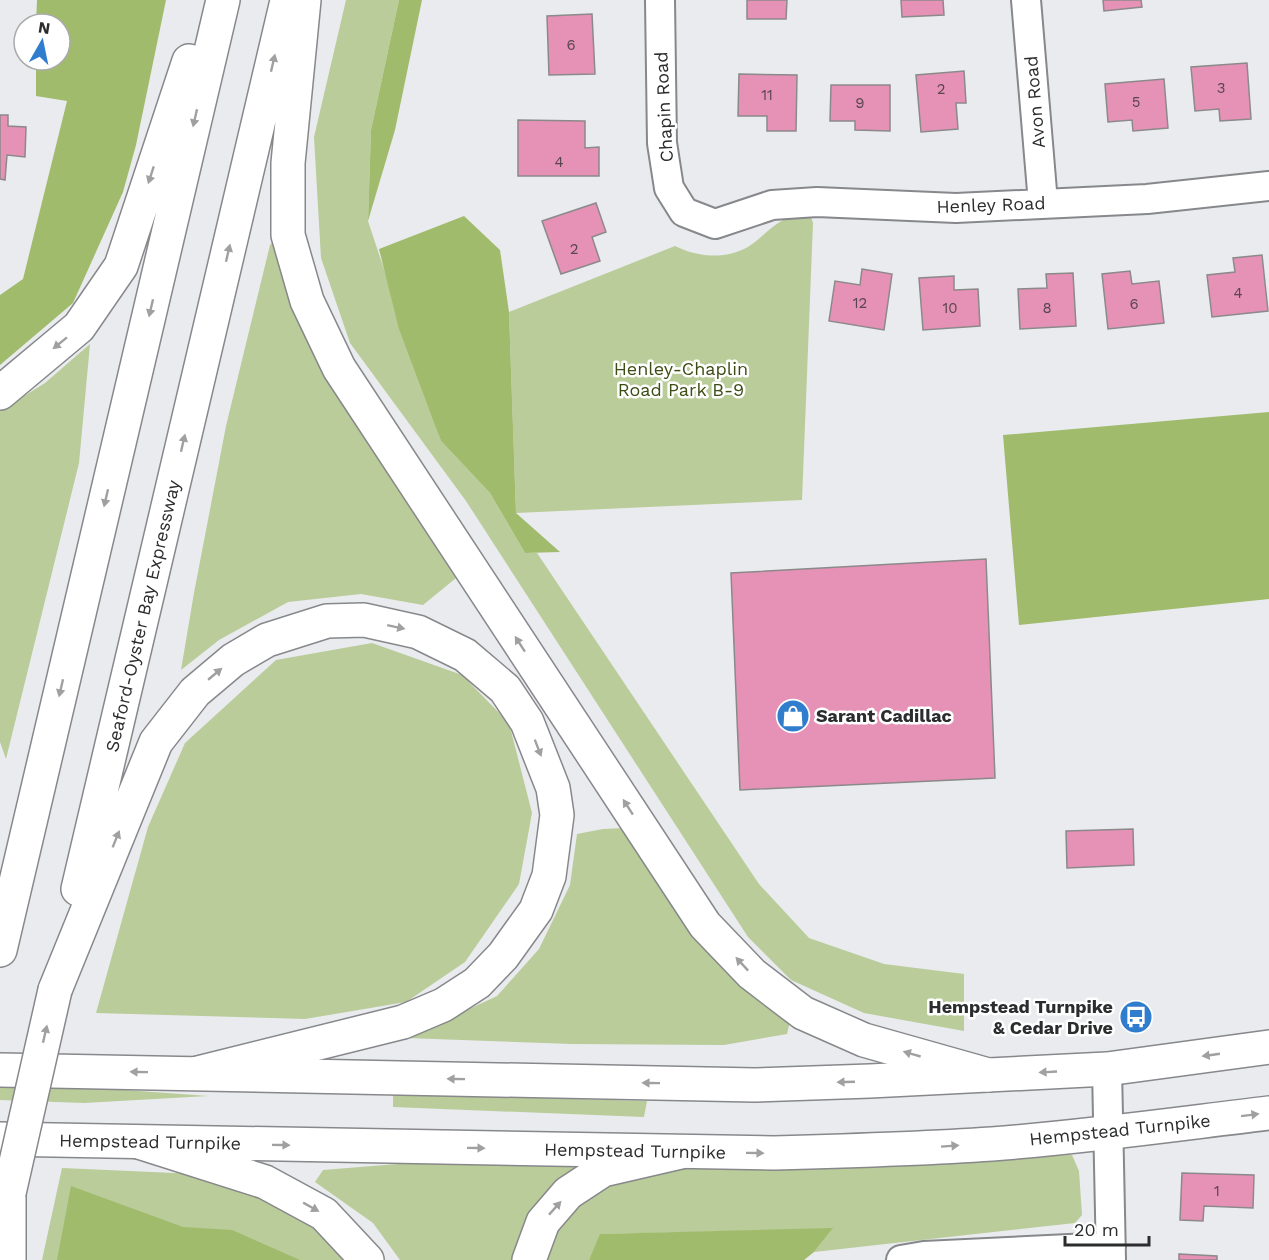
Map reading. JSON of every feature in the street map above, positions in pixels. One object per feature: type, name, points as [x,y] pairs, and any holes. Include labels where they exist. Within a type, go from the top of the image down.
[{"type":"main road","points":[[0,393],[80,327],[121,266],[209,0]]},
{"type":"main road","points":[[0,950],[223,0]]},
{"type":"main road","name":"Seaford-Oyster Bay Expressway","points":[[0,1232],[287,0]]},
{"type":"main road","points":[[304,0],[288,163],[288,235],[307,301],[339,368],[705,925],[752,974],[803,1013],[864,1040],[988,1075]]},
{"type":"main road","points":[[55,990],[156,742],[195,692],[233,660],[267,640],[327,621],[364,621],[418,632],[465,655],[505,689],[527,722],[553,788],[556,814],[549,876],[536,909],[503,956],[477,983],[443,1005],[403,1022],[198,1073]]},
{"type":"main road","points":[[0,1070],[755,1085],[1107,1069],[1269,1047]]},
{"type":"main road","name":"Hempstead Turnpike","points":[[0,1139],[774,1153],[888,1150],[993,1143],[1108,1133],[1269,1113]]},
{"type":"main road","points":[[139,1142],[266,1182],[324,1214],[367,1260]]},
{"type":"main road","points":[[530,1260],[543,1222],[568,1193],[603,1170],[681,1152]]},
{"type":"main road","points":[[9,1193],[9,1260]]},
{"type":"street","name":"Chapin Road","points":[[660,0],[663,143],[669,188],[684,212],[715,224]]},
{"type":"street","name":"Avon Road","points":[[1026,0],[1043,203]]},
{"type":"street","name":"Henley Road","points":[[715,224],[772,205],[817,202],[956,208],[1147,199],[1269,186]]},
{"type":"street","points":[[901,1260],[924,1256],[1111,1254],[1107,1069]]},
{"type":"green space","points":[[37,0],[166,0],[136,145],[123,192],[73,303],[0,365],[0,295],[23,279],[67,101],[36,96],[36,72],[72,72],[72,12],[36,12]]},
{"type":"green space","points":[[346,0],[399,0],[371,130],[368,221],[441,441],[490,493],[525,553],[537,553],[759,884],[809,938],[884,964],[964,974],[964,1031],[864,1013],[791,980],[748,937],[466,501],[350,343],[321,258],[314,137]]},
{"type":"green space","points":[[399,0],[422,0],[395,130],[368,221],[371,130]]},
{"type":"green space","points":[[464,216],[500,250],[509,312],[516,513],[560,552],[525,553],[490,493],[441,441],[399,329],[379,249]]},
{"type":"green space","name":"Henley-Chaplin Road Park B-9","points":[[790,217],[811,217],[813,223],[802,500],[516,513],[509,312],[675,246],[692,253],[711,256],[739,251]]},
{"type":"green space","points":[[275,240],[332,384],[456,578],[423,605],[361,594],[288,602],[219,640],[181,670],[226,426],[270,245]]},
{"type":"green space","points":[[90,344],[79,463],[6,759],[0,742],[0,411],[45,383]]},
{"type":"green space","points":[[1269,412],[1269,599],[1019,625],[1003,435]]},
{"type":"green space","points":[[372,643],[462,675],[509,723],[532,813],[519,884],[465,962],[406,1002],[305,1019],[96,1013],[148,827],[185,743],[276,660]]},
{"type":"green space","points":[[625,828],[791,1017],[787,1034],[724,1045],[572,1044],[407,1038],[497,996],[539,949],[570,885],[577,834]]},
{"type":"green space","points":[[0,1081],[208,1096],[84,1103],[0,1100]]},
{"type":"green space","points":[[393,1094],[647,1101],[644,1117],[393,1107]]},
{"type":"green space","points":[[1072,1155],[1079,1171],[1082,1215],[1075,1223],[814,1252],[832,1229],[601,1234],[589,1260],[543,1260],[554,1221],[593,1188],[641,1169]]},
{"type":"green space","points":[[410,1163],[578,1165],[546,1194],[514,1260],[400,1260],[373,1223],[315,1182],[323,1170]]},
{"type":"green space","points":[[62,1168],[219,1175],[300,1208],[353,1260],[42,1260]]},
{"type":"green space","points":[[71,1186],[183,1227],[232,1230],[300,1260],[57,1260]]},
{"type":"green space","points":[[833,1228],[814,1252],[804,1260],[589,1260],[600,1234]]},
{"type":"building","points":[[747,0],[787,0],[786,19],[747,19]]},
{"type":"building","points":[[901,0],[943,0],[944,15],[902,17]]},
{"type":"building","points":[[1103,0],[1141,0],[1142,7],[1104,11]]},
{"type":"building","points":[[592,14],[595,74],[549,75],[547,16]]},
{"type":"building","points":[[1247,63],[1251,119],[1220,121],[1219,109],[1195,111],[1191,67]]},
{"type":"building","points":[[964,71],[966,103],[956,103],[958,129],[921,132],[916,75]]},
{"type":"building","points":[[739,74],[797,75],[796,131],[767,131],[767,116],[738,116]]},
{"type":"building","points":[[1164,79],[1168,128],[1133,131],[1132,120],[1108,122],[1105,84]]},
{"type":"building","points":[[831,85],[890,85],[890,131],[855,130],[855,121],[830,121]]},
{"type":"building","points":[[0,115],[8,115],[8,126],[26,127],[25,157],[7,155],[5,180],[0,179]]},
{"type":"building","points":[[518,120],[585,121],[585,148],[599,147],[599,176],[518,176]]},
{"type":"building","points":[[596,203],[606,232],[592,237],[600,261],[561,274],[542,221]]},
{"type":"building","points":[[1262,255],[1268,311],[1212,317],[1207,275],[1235,272],[1233,258]]},
{"type":"building","points":[[862,269],[892,274],[884,330],[829,321],[835,281],[860,285]]},
{"type":"building","points":[[1130,271],[1132,284],[1159,281],[1164,323],[1108,329],[1102,274]]},
{"type":"building","points":[[1073,273],[1076,326],[1020,329],[1018,289],[1047,288],[1046,274]]},
{"type":"building","points":[[954,276],[954,290],[978,289],[980,326],[923,330],[919,278]]},
{"type":"building","points":[[986,559],[995,778],[740,790],[731,573]]},
{"type":"building","points":[[1133,829],[1134,865],[1067,868],[1066,831]]},
{"type":"building","points":[[1182,1173],[1254,1175],[1253,1208],[1204,1206],[1203,1221],[1180,1220]]},
{"type":"building","points":[[1179,1254],[1217,1256],[1217,1260],[1179,1260]]},
{"type":"place","name":"Sarant Cadillac","points":[[793,716]]},
{"type":"place","name":"Hempstead Turnpike & Cedar Drive","points":[[1136,1017]]}]
